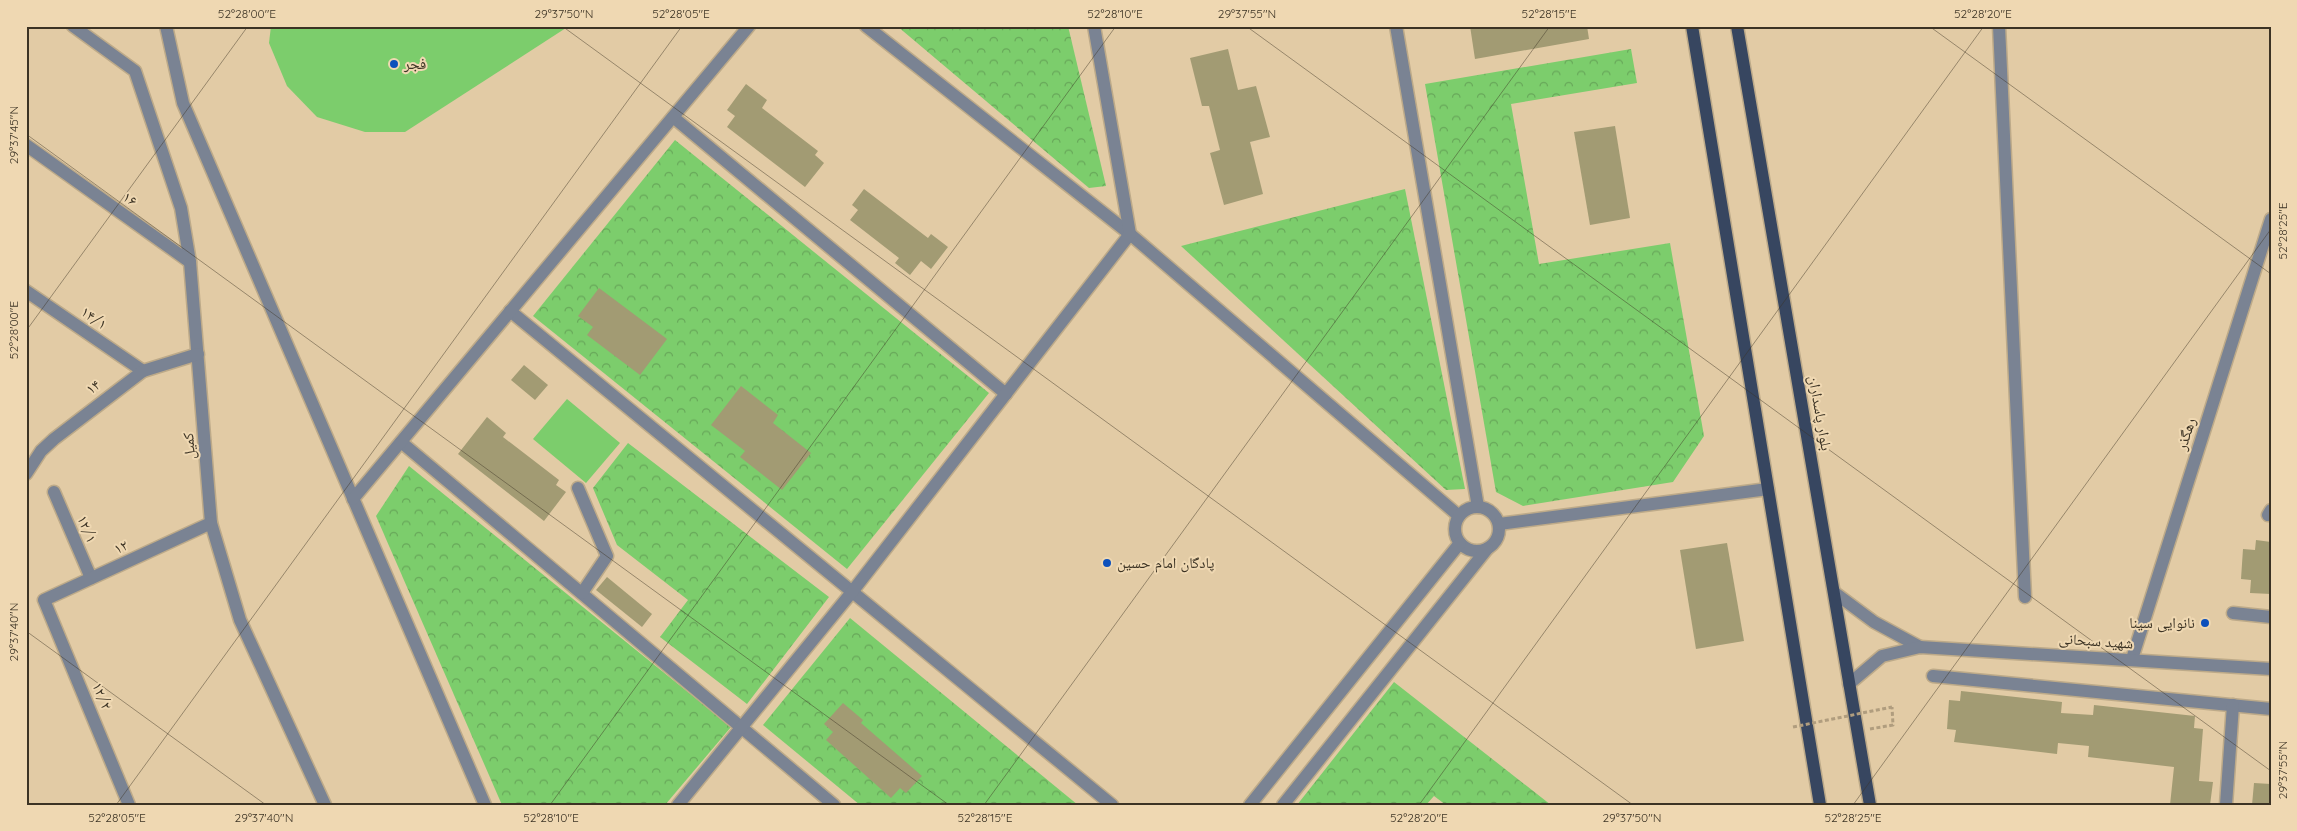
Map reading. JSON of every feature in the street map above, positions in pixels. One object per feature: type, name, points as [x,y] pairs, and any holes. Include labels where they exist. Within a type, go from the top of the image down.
[{"type":"main road","points":[[1692,26],[1820,805]]},
{"type":"main road","name":"بلوار پاسداران","points":[[1737,26],[1870,805]]},
{"type":"street","name":"کمیل","points":[[73,26],[135,71],[182,208],[190,262],[211,523],[240,620],[325,805]]},
{"type":"street","points":[[166,26],[183,103],[485,805]]},
{"type":"street","points":[[353,499],[749,26]]},
{"type":"street","points":[[866,26],[1130,234],[1459,516]]},
{"type":"street","points":[[678,805],[852,592],[1130,234],[1094,26]]},
{"type":"street","points":[[1396,26],[1478,507]]},
{"type":"street","points":[[1999,26],[2025,597]]},
{"type":"street","points":[[673,117],[1006,394]]},
{"type":"street","name":"۱۶","points":[[26,145],[190,262]]},
{"type":"street","name":"رهگذر","points":[[2132,659],[2271,219]]},
{"type":"street","name":"۱۴/۱","points":[[26,291],[143,371]]},
{"type":"street","points":[[510,312],[1112,805]]},
{"type":"street","name":"۱۴","points":[[26,474],[31,455],[143,371],[198,354]]},
{"type":"street","points":[[401,442],[834,805]]},
{"type":"street","points":[[578,488],[607,556],[582,593]]},
{"type":"street","points":[[1499,524],[1768,489]]},
{"type":"street","name":"۱۲/۱","points":[[54,492],[91,578]]},
{"type":"street","points":[[1282,805],[1497,539],[1499,524],[1491,512],[1478,507],[1464,511],[1459,516],[1455,530],[1460,543],[1472,550],[1487,549]]},
{"type":"street","name":"۱۲","points":[[44,600],[211,523]]},
{"type":"street","points":[[1250,805],[1460,543]]},
{"type":"street","points":[[1835,593],[1874,622],[1920,646]]},
{"type":"street","name":"۱۲/۲","points":[[44,600],[129,805]]},
{"type":"street","points":[[2233,613],[2271,617]]},
{"type":"street","points":[[1849,684],[1882,656],[1920,646]]},
{"type":"street","name":"شهید سبحانی","points":[[1920,646],[2271,669]]},
{"type":"street","points":[[1933,676],[2271,709]]},
{"type":"street","points":[[2226,805],[2233,705]]},
{"type":"path","points":[[1793,727],[1892,707],[1893,725],[1857,731]]},
{"type":"green space","name":"فجر","points":[[271,26],[569,26],[405,132],[365,132],[317,117],[287,86],[269,43]]},
{"type":"green space","points":[[897,26],[1068,26],[1106,186],[1089,188]]},
{"type":"green space","points":[[1631,49],[1637,83],[1511,104],[1539,264],[1670,243],[1704,436],[1673,482],[1523,506],[1496,492],[1425,84]]},
{"type":"green space","points":[[675,140],[989,393],[847,569],[533,316]]},
{"type":"green space","points":[[1405,189],[1465,489],[1446,490],[1181,246]]},
{"type":"green space","points":[[567,399],[620,443],[586,483],[533,439]]},
{"type":"green space","points":[[628,443],[829,597],[747,704],[660,637],[688,600],[617,545],[593,488]]},
{"type":"green space","points":[[409,466],[731,727],[665,805],[502,805],[376,516]]},
{"type":"green space","points":[[850,618],[1078,805],[860,805],[763,725]]},
{"type":"green space","points":[[1394,682],[1551,805],[1446,805],[1434,796],[1426,805],[1297,805]]},
{"type":"building","points":[[1470,26],[1587,26],[1589,39],[1475,59]]},
{"type":"building","points":[[1228,49],[1238,90],[1256,86],[1270,137],[1250,142],[1263,194],[1224,205],[1210,153],[1220,150],[1209,106],[1202,106],[1190,58]]},
{"type":"building","points":[[746,84],[767,100],[762,108],[818,151],[815,155],[824,163],[805,187],[727,127],[735,116],[727,110]]},
{"type":"building","points":[[1615,126],[1630,218],[1590,225],[1574,132]]},
{"type":"building","points":[[864,189],[928,238],[931,234],[948,247],[931,269],[921,261],[910,275],[895,263],[899,258],[850,220],[858,210],[852,205]]},
{"type":"building","points":[[599,288],[667,339],[640,375],[587,335],[593,327],[578,316]]},
{"type":"building","points":[[524,365],[548,385],[535,400],[511,380]]},
{"type":"building","points":[[741,386],[778,415],[773,423],[811,453],[782,490],[740,457],[745,451],[711,425]]},
{"type":"building","points":[[487,417],[506,433],[503,437],[559,480],[556,485],[566,492],[544,521],[458,454]]},
{"type":"building","points":[[2256,540],[2271,542],[2271,594],[2250,593],[2251,580],[2241,579],[2243,549],[2255,550]]},
{"type":"building","points":[[1727,543],[1744,641],[1696,649],[1680,550]]},
{"type":"building","points":[[607,577],[652,614],[642,627],[596,590]]},
{"type":"building","points":[[1961,691],[2062,702],[2061,713],[2093,715],[2094,705],[2195,716],[2194,728],[2203,729],[2199,781],[2213,782],[2210,805],[2170,805],[2174,767],[2088,757],[2089,746],[2058,743],[2057,754],[1954,742],[1956,730],[1947,729],[1949,700],[1960,701]]},
{"type":"building","points":[[843,703],[863,720],[861,723],[922,776],[906,793],[900,788],[891,798],[826,740],[833,732],[824,724]]},
{"type":"building","points":[[2254,783],[2271,784],[2271,805],[2252,805]]},
{"type":"place","name":"فجر","points":[[394,64]]},
{"type":"place","name":"پادگان امام حسین","points":[[1107,563]]},
{"type":"place","name":"نانوایی سینا","points":[[2205,623]]}]
